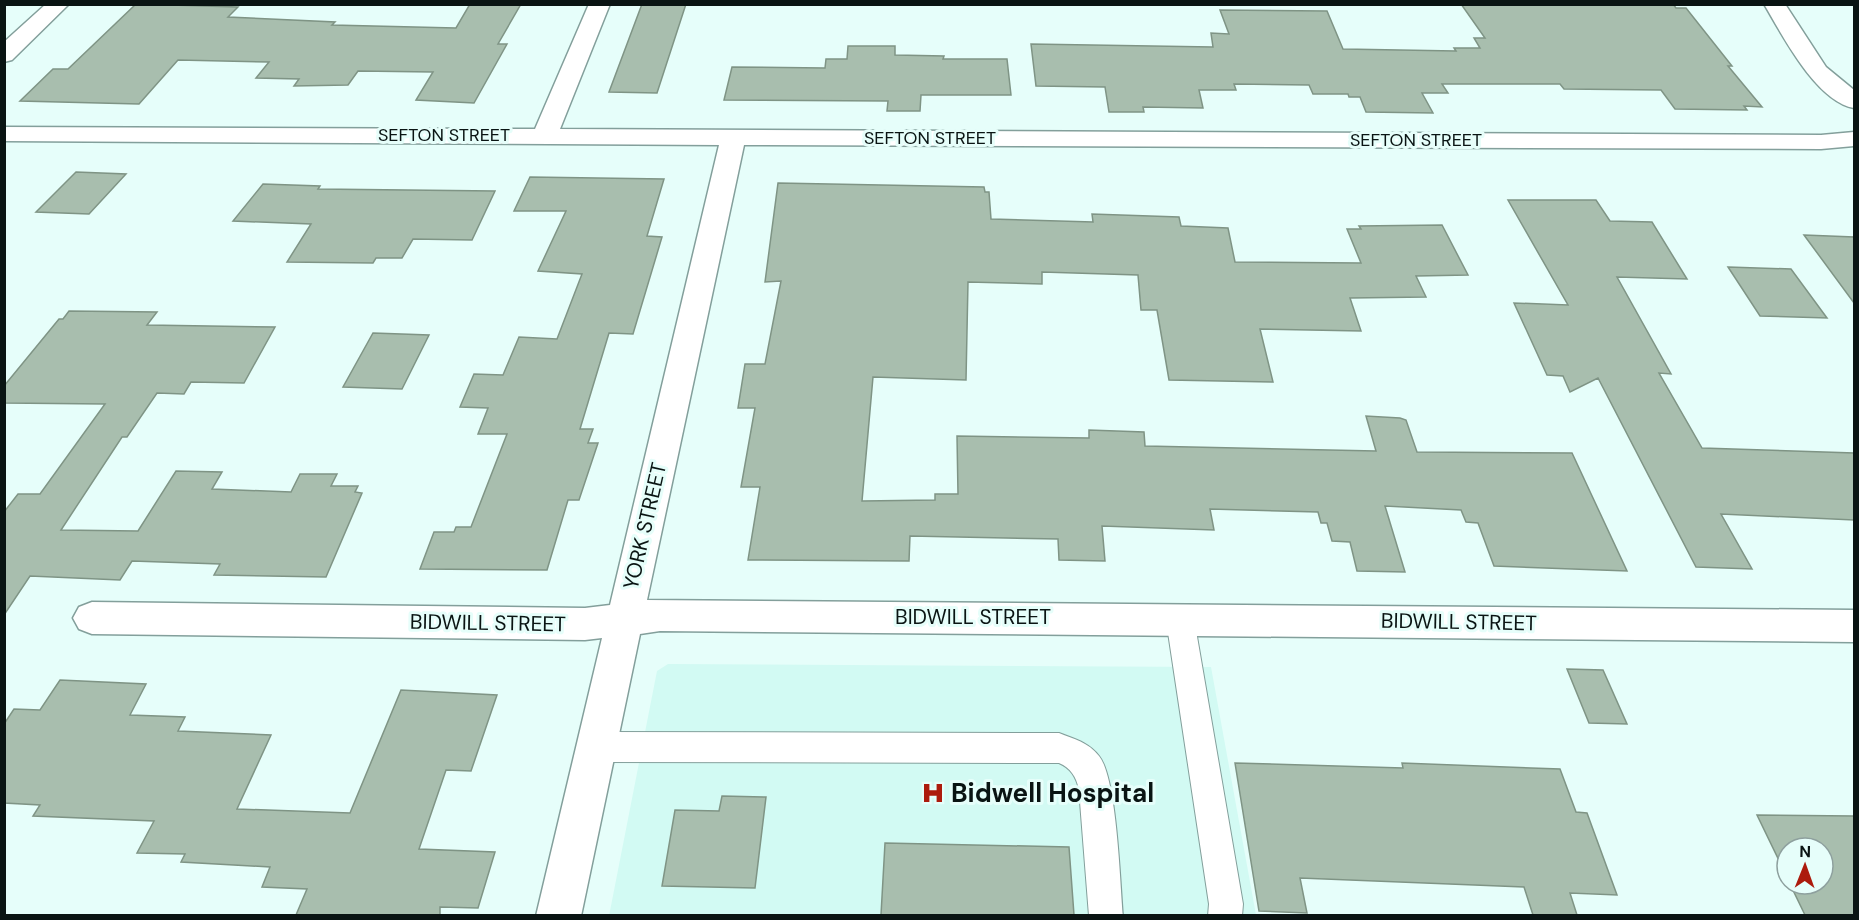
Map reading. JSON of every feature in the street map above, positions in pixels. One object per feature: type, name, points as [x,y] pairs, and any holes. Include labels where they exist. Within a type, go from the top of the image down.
[{"type":"street","points":[[4,55],[60,4]]},
{"type":"street","points":[[545,135],[600,4]]},
{"type":"street","points":[[1774,4],[1817,72],[1854,101]]},
{"type":"street","name":"SEFTON STREET","points":[[4,135],[545,135],[1821,142],[1854,139]]},
{"type":"street","name":"YORK STREET","points":[[558,915],[733,137]]},
{"type":"street","name":"BIDWILL STREET","points":[[92,618],[585,624],[660,615],[1854,626]]},
{"type":"lane","points":[[1180,619],[1226,904],[1225,915]]},
{"type":"lane","points":[[597,747],[1059,748],[1077,755],[1089,768],[1095,789],[1106,915]]},
{"type":"shaded area","name":"Bidwell Hospital","points":[[668,664],[1211,667],[1256,915],[609,916],[657,671]]},
{"type":"building","points":[[136,4],[238,7],[228,17],[335,22],[332,25],[456,28],[470,4],[521,4],[498,44],[507,44],[474,103],[416,100],[433,72],[358,71],[348,85],[294,86],[299,79],[256,78],[269,62],[178,60],[139,104],[20,101],[53,69],[68,69]]},
{"type":"building","points":[[642,4],[686,4],[657,93],[609,92]]},
{"type":"building","points":[[1461,4],[1673,4],[1676,8],[1686,8],[1732,66],[1728,66],[1762,107],[1744,106],[1747,110],[1675,109],[1661,90],[1564,89],[1560,84],[1442,84],[1448,93],[1422,93],[1433,113],[1366,112],[1360,97],[1349,97],[1348,94],[1313,94],[1309,85],[1234,84],[1236,90],[1199,90],[1203,108],[1143,107],[1144,112],[1109,112],[1105,87],[1036,86],[1031,44],[1213,47],[1211,33],[1229,34],[1220,10],[1327,11],[1343,49],[1456,51],[1454,48],[1480,48],[1474,38],[1485,38]]},
{"type":"building","points":[[848,46],[895,46],[895,55],[944,56],[943,59],[1007,59],[1011,95],[921,95],[920,111],[887,111],[888,101],[724,100],[732,67],[825,68],[826,59],[847,59]]},
{"type":"building","points":[[76,172],[126,174],[89,214],[36,212]]},
{"type":"building","points":[[530,177],[664,179],[647,236],[662,237],[633,334],[609,333],[580,429],[593,429],[588,443],[598,443],[579,500],[568,500],[547,570],[420,569],[434,532],[454,532],[456,527],[471,527],[507,434],[478,434],[488,408],[460,407],[474,374],[503,375],[519,337],[557,339],[582,274],[538,271],[566,211],[514,211]]},
{"type":"building","points":[[778,183],[984,187],[985,192],[989,192],[991,219],[1093,222],[1092,214],[1179,217],[1181,226],[1228,228],[1235,262],[1361,263],[1347,229],[1361,229],[1359,226],[1442,225],[1468,275],[1416,276],[1426,297],[1350,298],[1361,331],[1260,329],[1273,382],[1169,380],[1157,310],[1141,310],[1138,275],[1042,272],[1042,284],[968,282],[966,380],[873,377],[862,501],[935,500],[935,494],[958,494],[957,436],[1089,438],[1089,430],[1144,432],[1145,446],[1376,451],[1366,416],[1400,418],[1406,420],[1417,452],[1572,453],[1627,571],[1494,566],[1478,523],[1466,522],[1461,510],[1385,506],[1405,572],[1357,571],[1350,542],[1332,541],[1327,523],[1321,523],[1318,512],[1210,509],[1214,530],[1102,526],[1105,561],[1059,560],[1058,539],[910,536],[909,561],[748,560],[760,487],[741,487],[755,408],[738,408],[745,364],[765,364],[781,281],[765,282]]},
{"type":"building","points":[[263,184],[320,186],[318,189],[495,191],[472,240],[413,239],[402,258],[376,258],[373,263],[287,262],[311,224],[233,221]]},
{"type":"building","points":[[1508,200],[1596,200],[1610,221],[1652,222],[1687,279],[1617,277],[1671,374],[1659,373],[1702,448],[1854,453],[1854,520],[1721,514],[1752,569],[1696,567],[1598,378],[1570,392],[1563,376],[1547,375],[1514,303],[1568,305]]},
{"type":"building","points":[[1804,235],[1854,237],[1854,303]]},
{"type":"building","points":[[1728,267],[1791,269],[1827,318],[1760,316]]},
{"type":"building","points":[[69,311],[157,312],[147,325],[275,327],[244,383],[191,382],[184,394],[157,393],[127,437],[122,437],[61,530],[138,531],[176,471],[222,472],[212,489],[291,492],[300,474],[337,474],[331,486],[358,486],[355,492],[362,493],[326,577],[214,575],[220,564],[132,561],[120,580],[30,576],[4,615],[4,512],[18,494],[40,494],[105,404],[4,403],[4,386],[59,319],[63,319]]},
{"type":"building","points":[[373,333],[429,335],[402,389],[343,387]]},
{"type":"building","points":[[1567,669],[1603,670],[1627,724],[1589,723]]},
{"type":"building","points":[[60,680],[146,684],[130,715],[185,717],[178,731],[271,735],[237,809],[350,813],[401,690],[497,695],[471,771],[446,770],[419,849],[495,852],[478,908],[440,907],[440,915],[296,915],[307,889],[262,887],[270,867],[181,862],[185,854],[137,853],[154,821],[33,816],[40,805],[4,803],[4,724],[14,709],[40,710]]},
{"type":"building","points":[[1235,763],[1403,768],[1402,763],[1560,769],[1576,812],[1587,813],[1617,895],[1570,893],[1577,915],[1533,915],[1524,887],[1300,878],[1307,913],[1259,911]]},
{"type":"building","points":[[722,796],[766,797],[755,888],[662,886],[675,810],[719,811]]},
{"type":"building","points":[[1757,815],[1854,816],[1854,915],[1805,915],[1796,896],[1835,896],[1835,836],[1775,836],[1775,852]]},
{"type":"building","points":[[885,843],[1069,847],[1074,915],[881,915]]},
{"type":"place","name":"Bidwell Hospital","points":[[933,793]]}]
